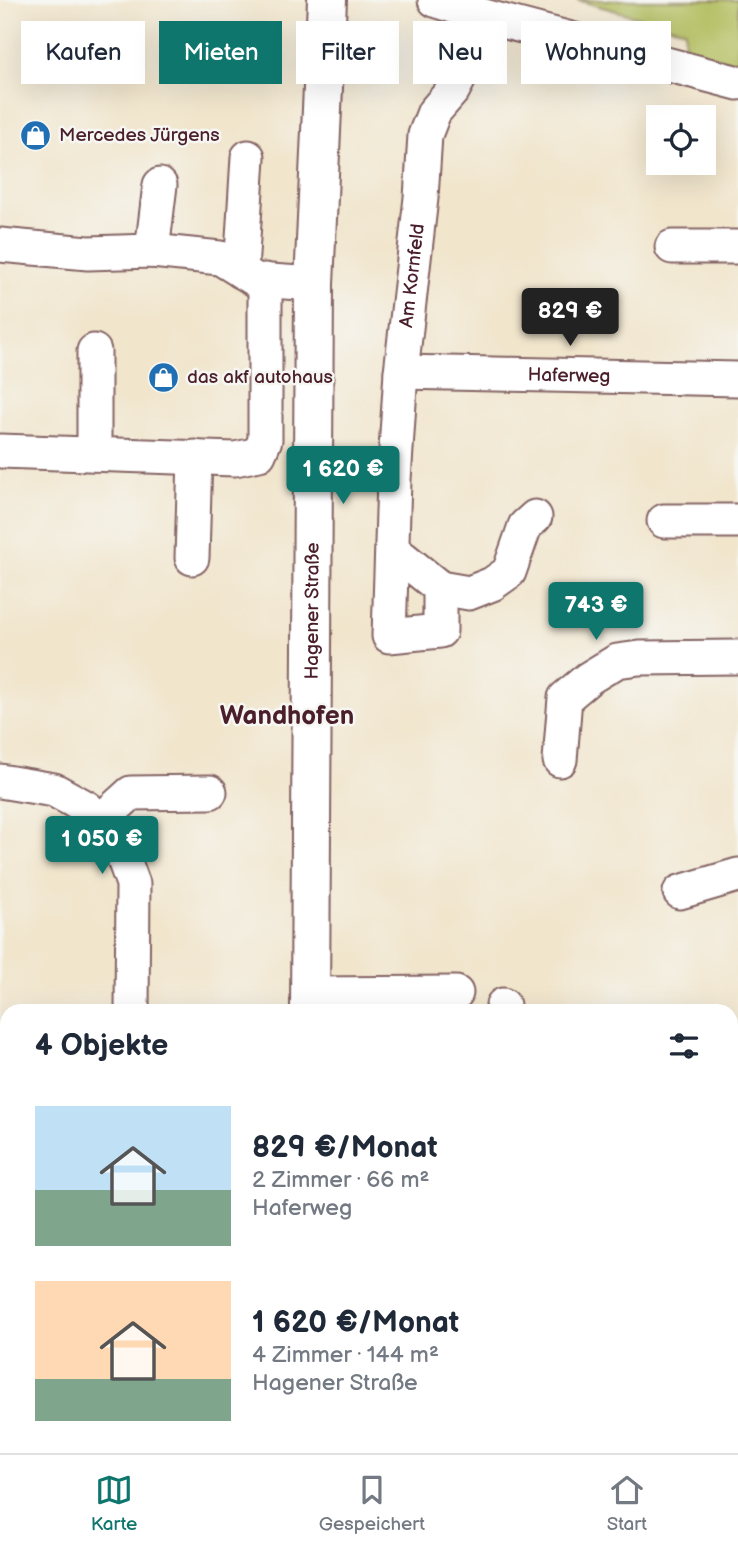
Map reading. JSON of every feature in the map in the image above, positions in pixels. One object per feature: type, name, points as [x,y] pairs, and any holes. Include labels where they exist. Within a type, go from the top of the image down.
[{"type":"main road","name":"Hagener Straße","points":[[310,1003],[314,284],[327,0]]},
{"type":"street","points":[[435,0],[480,15],[738,83]]},
{"type":"street","name":"Am Kornfeld","points":[[440,588],[440,631],[389,636],[401,372],[420,211],[425,135],[434,112],[453,90],[463,71],[480,15]]},
{"type":"street","points":[[0,451],[235,459],[259,454],[265,440],[253,276],[248,156]]},
{"type":"street","points":[[152,251],[160,185]]},
{"type":"street","points":[[0,245],[88,253],[152,251],[220,258],[253,276],[314,284]]},
{"type":"street","points":[[672,247],[738,247]]},
{"type":"street","points":[[94,351],[94,454]]},
{"type":"street","name":"Haferweg","points":[[401,372],[738,379]]},
{"type":"street","points":[[192,558],[195,457]]},
{"type":"street","points":[[393,550],[440,588],[469,593],[492,584],[509,572],[525,526],[535,517]]},
{"type":"street","points":[[664,521],[738,521]]},
{"type":"street","points":[[560,760],[565,698],[589,678],[617,661],[639,658],[738,657]]},
{"type":"street","points":[[0,781],[54,790],[87,808],[121,851],[133,884],[132,1004]]},
{"type":"street","points":[[99,822],[131,793],[210,792]]},
{"type":"street","points":[[680,892],[738,875]]},
{"type":"street","points":[[310,1003],[456,993]]},
{"type":"green space","points":[[577,0],[738,0],[738,63],[684,51],[685,30],[671,26],[671,21],[653,21]]},
{"type":"place","name":"Mercedes Jürgens","points":[[36,135]]},
{"type":"place","name":"das akf autohaus","points":[[164,377]]},
{"type":"district","name":"Wandhofen","points":[[287,716]]}]
